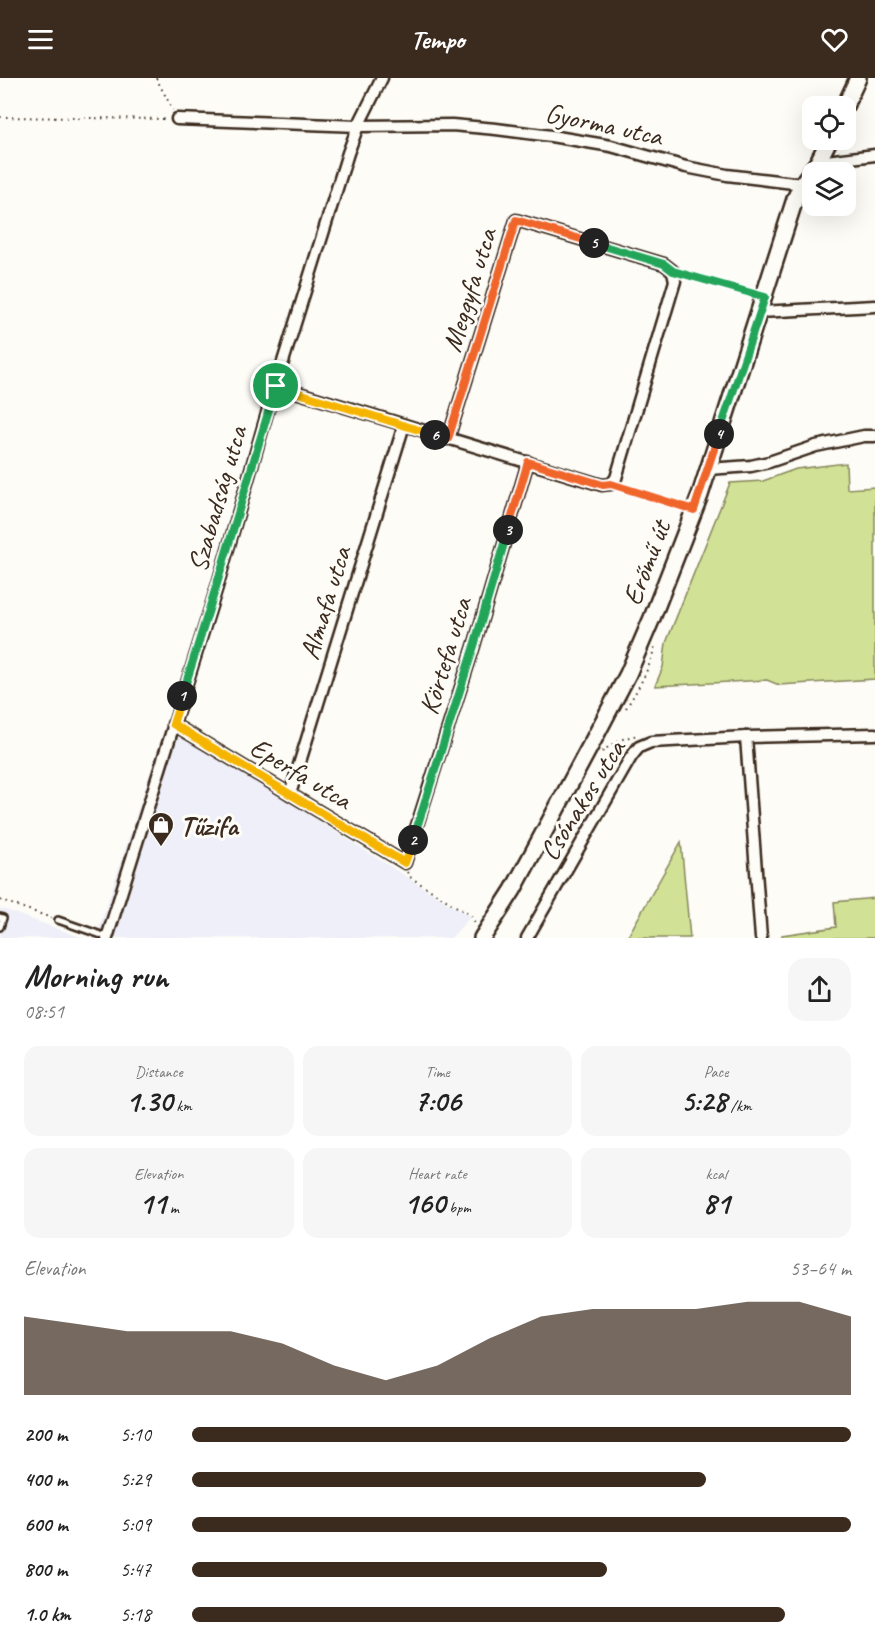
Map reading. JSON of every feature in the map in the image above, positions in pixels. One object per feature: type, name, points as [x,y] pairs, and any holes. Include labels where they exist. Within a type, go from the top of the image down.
[{"type":"street","name":"Szabadság utca","points":[[107,938],[358,126],[382,78]]},
{"type":"street","points":[[850,96],[858,78]]},
{"type":"street","name":"Gyorma utca","points":[[177,119],[358,126],[452,125],[551,136],[611,146],[686,167],[727,175],[802,184]]},
{"type":"street","name":"Erőmű út","points":[[818,162],[824,150]]},
{"type":"street","points":[[818,162],[875,155]]},
{"type":"street","name":"Erőmű út","points":[[484,936],[513,890],[628,674],[652,618],[694,510],[795,199],[802,184]]},
{"type":"street","name":"Meggyfa utca","points":[[448,439],[516,220],[664,264],[674,276]]},
{"type":"street","points":[[276,386],[607,485],[616,478],[674,276]]},
{"type":"street","points":[[760,312],[875,306]]},
{"type":"street","name":"Almafa utca","points":[[291,794],[404,425]]},
{"type":"street","points":[[708,469],[751,466],[816,446],[875,436]]},
{"type":"street","name":"Körtefa utca","points":[[405,863],[474,646],[528,462]]},
{"type":"street","name":"Eperfa utca","points":[[173,724],[405,863]]},
{"type":"street","points":[[761,938],[746,736],[875,734]]},
{"type":"street","name":"Csónakos utca","points":[[527,938],[625,767],[639,747],[651,742],[746,736]]},
{"type":"lane","points":[[0,917],[3,918],[0,927]]},
{"type":"lane","points":[[58,920],[107,938]]},
{"type":"path","points":[[0,117],[177,119],[156,78]]},
{"type":"path","points":[[674,276],[765,297]]},
{"type":"path","points":[[607,485],[694,510]]},
{"type":"path","points":[[405,863],[410,877],[471,916],[484,936]]},
{"type":"path","points":[[0,900],[58,920]]},
{"type":"shaded area","points":[[166,724],[470,917],[451,938],[96,938]]},
{"type":"shaded area","points":[[0,908],[83,938],[0,938]]},
{"type":"green space","points":[[846,463],[847,489],[875,487],[875,679],[779,685],[767,680],[655,686],[663,667],[666,643],[730,483],[763,481],[796,469]]},
{"type":"green space","points":[[681,842],[690,938],[627,938]]},
{"type":"green space","points":[[875,898],[875,938],[782,938],[782,935],[836,927],[834,902]]},
{"type":"place","name":"Tűzifa","points":[[161,848]]},
{"type":"route","points":[[516,220],[664,264],[673,271],[765,297],[694,510],[611,484],[603,485],[528,462],[474,646],[405,863],[173,724],[276,386],[448,439],[516,220]]}]
